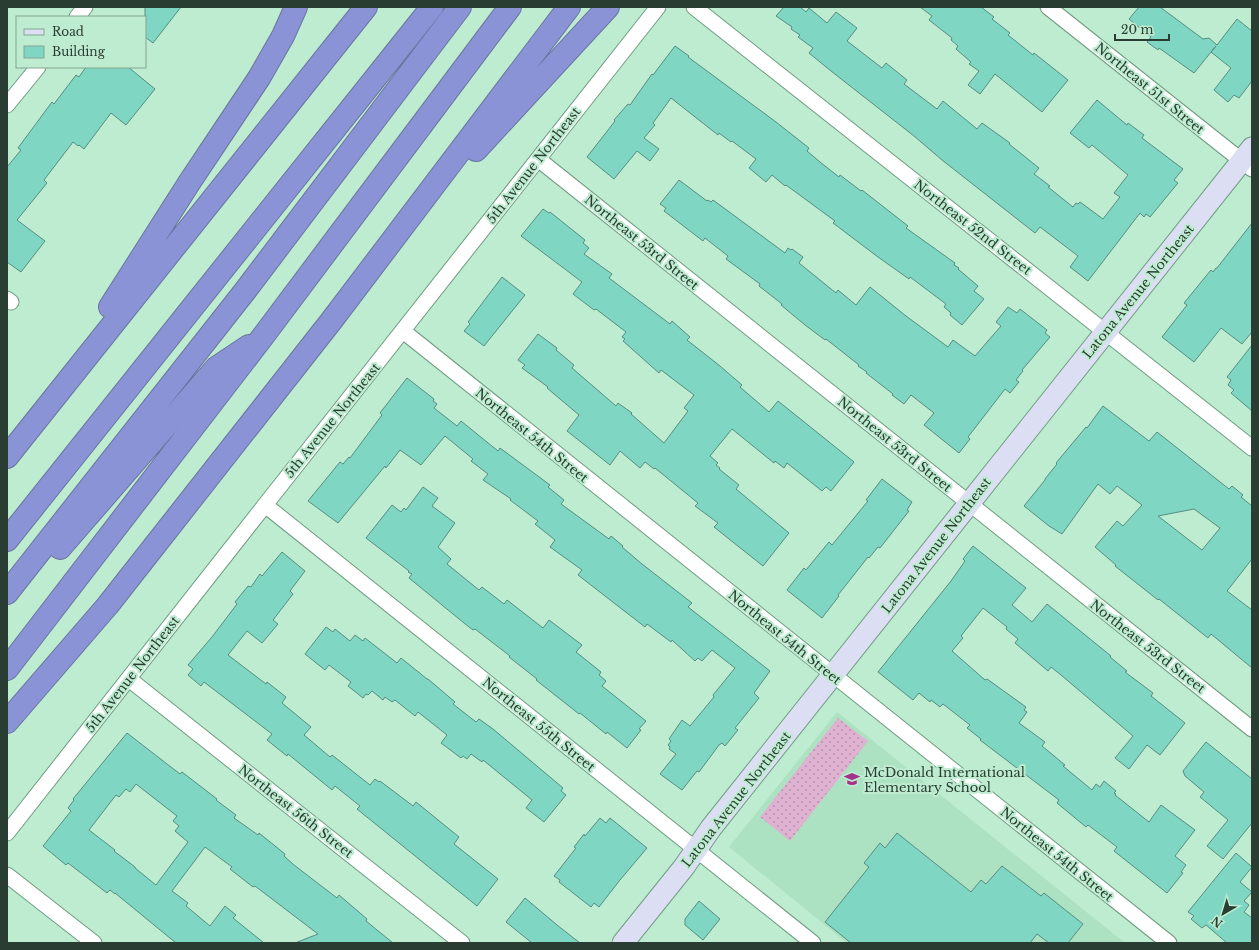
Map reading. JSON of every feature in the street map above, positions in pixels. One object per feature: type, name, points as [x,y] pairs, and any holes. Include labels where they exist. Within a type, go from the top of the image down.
[{"type":"highway","points":[[48,404],[189,183],[259,78],[283,36],[296,7]]},
{"type":"highway","points":[[7,457],[366,7]]},
{"type":"highway","points":[[7,540],[432,7]]},
{"type":"highway","points":[[7,593],[245,291],[460,7]]},
{"type":"highway","points":[[7,669],[264,335],[510,7]]},
{"type":"highway","points":[[7,722],[108,605],[332,320],[569,7]]},
{"type":"highway","points":[[332,320],[456,172],[608,7]]},
{"type":"highway","points":[[7,610],[216,368],[264,335]]},
{"type":"street","points":[[79,16],[85,7]]},
{"type":"street","name":"5th Avenue Northeast","points":[[7,833],[658,7]]},
{"type":"street","name":"Northeast 52nd Street","points":[[694,7],[1252,448]]},
{"type":"street","name":"Northeast 51st Street","points":[[1048,7],[1249,159]]},
{"type":"street","points":[[7,105],[37,68]]},
{"type":"street","name":"Northeast 53rd Street","points":[[538,159],[1252,729]]},
{"type":"street","name":"Latona Avenue Northeast","points":[[623,943],[697,850],[711,828],[1105,331],[1249,159]]},
{"type":"street","name":"Northeast 54th Street","points":[[403,331],[1168,943]]},
{"type":"street","name":"Northeast 55th Street","points":[[265,504],[813,943]]},
{"type":"street","name":"Northeast 56th Street","points":[[129,679],[462,943]]},
{"type":"street","points":[[7,875],[94,943]]},
{"type":"shaded area","name":"McDonald International Elementary School","points":[[837,712],[1125,943],[847,943],[729,847]]},
{"type":"shaded area","points":[[838,718],[868,741],[790,841],[760,817]]},
{"type":"building","points":[[145,7],[181,7],[153,43],[146,38]]},
{"type":"building","points":[[784,7],[800,7],[806,12],[809,8],[827,23],[836,12],[857,28],[847,41],[882,68],[886,63],[907,80],[904,84],[937,109],[943,101],[977,129],[982,123],[1010,143],[1009,144],[1039,168],[1034,174],[1073,207],[1076,203],[1078,204],[1080,202],[1103,219],[1120,197],[1114,193],[1128,175],[1092,145],[1089,148],[1070,133],[1097,100],[1127,125],[1128,123],[1144,135],[1142,138],[1183,169],[1174,180],[1178,183],[1150,217],[1146,214],[1144,217],[1140,213],[1088,281],[1070,267],[1078,256],[1040,227],[1035,233],[809,53],[813,48],[798,37],[800,35],[791,29],[792,27],[776,16]]},
{"type":"building","points":[[920,7],[981,7],[994,17],[992,19],[1010,33],[1008,35],[1068,80],[1042,112],[995,74],[980,94],[968,85],[979,71],[969,64],[971,62],[956,49],[958,46],[951,40],[952,38],[929,20],[932,16]]},
{"type":"building","points":[[1139,7],[1160,7],[1203,39],[1209,38],[1217,45],[1237,19],[1252,31],[1252,81],[1239,98],[1234,95],[1228,102],[1214,90],[1231,68],[1211,52],[1194,73],[1159,48],[1158,50],[1147,42],[1151,37],[1129,19]]},
{"type":"building","points":[[675,46],[809,148],[807,151],[839,177],[840,175],[861,191],[862,190],[908,226],[906,228],[955,263],[954,265],[959,268],[958,269],[978,286],[974,291],[984,299],[962,325],[950,315],[951,313],[944,307],[946,304],[910,277],[909,279],[878,257],[833,223],[835,221],[786,185],[785,186],[772,175],[766,182],[749,168],[756,159],[732,141],[731,142],[719,133],[718,135],[671,98],[653,123],[655,125],[644,138],[659,149],[650,161],[637,151],[614,179],[587,157],[615,121],[614,120],[628,104],[630,105],[652,74],[653,75]]},
{"type":"building","points":[[85,68],[129,68],[155,89],[126,125],[111,113],[84,149],[73,142],[44,180],[47,183],[17,220],[45,241],[21,272],[7,262],[7,167],[21,150],[18,148],[52,102],[54,104],[76,75],[79,77]]},
{"type":"building","points":[[679,180],[707,201],[708,200],[711,202],[713,200],[785,253],[788,248],[791,250],[792,249],[803,257],[799,263],[836,293],[838,290],[856,305],[870,287],[948,347],[953,340],[975,356],[1001,326],[996,322],[1008,307],[1017,313],[1020,309],[1047,330],[1045,333],[1050,337],[1022,370],[1023,371],[1016,380],[1019,382],[1010,393],[1005,389],[968,437],[970,439],[959,453],[924,425],[934,413],[911,395],[904,404],[866,373],[867,372],[858,366],[859,365],[826,339],[825,340],[805,325],[781,305],[782,304],[759,286],[760,284],[726,259],[728,256],[705,238],[703,241],[664,211],[666,208],[660,204]]},
{"type":"building","points":[[543,209],[549,213],[550,212],[585,240],[583,243],[589,248],[584,254],[612,274],[609,278],[670,324],[672,321],[690,337],[687,340],[742,385],[740,387],[769,412],[778,401],[854,462],[831,491],[826,487],[822,491],[787,463],[784,468],[775,461],[774,463],[732,429],[710,456],[718,463],[716,465],[720,468],[719,469],[739,485],[736,489],[789,533],[763,566],[714,527],[718,523],[695,506],[698,503],[655,468],[654,469],[645,462],[640,468],[620,451],[610,465],[567,431],[579,415],[547,388],[548,387],[522,368],[525,365],[518,360],[538,334],[557,348],[556,350],[574,365],[572,368],[616,406],[618,403],[632,413],[631,414],[664,443],[688,411],[684,408],[694,395],[661,370],[659,373],[623,341],[625,339],[622,337],[626,332],[596,309],[594,310],[573,294],[582,282],[521,236]]},
{"type":"building","points":[[1252,223],[1252,332],[1242,344],[1221,328],[1194,362],[1162,337],[1187,305],[1184,303],[1211,270],[1213,272],[1217,268]]},
{"type":"building","points":[[502,277],[525,295],[484,346],[464,331],[470,324],[468,322]]},
{"type":"building","points":[[1252,345],[1252,411],[1231,393],[1234,390],[1228,385],[1231,380],[1227,377]]},
{"type":"building","points":[[407,378],[434,399],[433,401],[437,404],[434,408],[457,426],[461,421],[498,451],[500,448],[550,485],[548,487],[564,500],[561,504],[609,539],[611,536],[642,564],[692,603],[688,607],[770,671],[754,693],[759,698],[735,728],[738,730],[725,746],[722,743],[719,745],[699,772],[697,771],[682,790],[660,774],[676,754],[669,749],[670,747],[668,745],[671,741],[669,739],[682,720],[690,726],[735,668],[712,650],[702,661],[698,658],[695,661],[672,640],[671,642],[647,624],[645,627],[578,575],[582,570],[550,547],[555,540],[535,524],[538,521],[510,500],[511,499],[483,480],[488,474],[471,461],[473,459],[445,436],[421,465],[400,450],[338,523],[308,501],[340,462],[343,464],[349,457],[350,458],[382,415],[380,413]]},
{"type":"building","points":[[1103,406],[1149,441],[1157,432],[1229,489],[1232,486],[1243,495],[1241,497],[1252,506],[1252,559],[1227,591],[1252,610],[1252,668],[1211,634],[1208,638],[1159,599],[1158,600],[1115,566],[1116,565],[1095,547],[1117,521],[1123,526],[1142,505],[1117,486],[1110,494],[1098,484],[1062,534],[1049,526],[1024,506],[1057,464],[1056,463],[1086,427],[1087,428]],"holes":[[[1194,509],[1220,528],[1202,550],[1158,516]]]},
{"type":"building","points":[[882,479],[912,502],[907,510],[909,511],[880,548],[878,547],[869,558],[868,557],[822,618],[787,590],[804,568],[806,570],[829,542],[832,545],[868,501],[866,500]]},
{"type":"building","points":[[423,487],[438,498],[432,506],[455,523],[438,547],[451,559],[447,564],[479,590],[482,587],[504,604],[507,600],[543,628],[549,620],[582,645],[576,652],[601,672],[599,675],[606,681],[602,686],[646,721],[627,748],[607,732],[606,734],[580,713],[579,714],[536,680],[537,679],[509,657],[510,656],[475,629],[473,630],[464,623],[409,578],[412,574],[408,572],[409,571],[366,538],[392,505],[401,512],[404,508],[406,510]]},
{"type":"building","points":[[973,546],[1026,588],[1012,605],[1032,622],[1047,604],[1111,656],[1110,657],[1127,671],[1125,672],[1153,693],[1151,696],[1185,723],[1160,755],[1147,745],[1129,769],[1115,758],[1133,736],[1051,667],[1048,671],[1015,643],[1018,639],[1006,629],[1007,627],[983,608],[961,636],[963,638],[952,651],[985,680],[987,679],[1026,707],[1024,710],[1027,712],[1019,723],[1045,742],[1042,746],[1092,790],[1096,784],[1100,787],[1104,781],[1116,791],[1114,793],[1116,794],[1115,795],[1149,822],[1161,805],[1195,830],[1175,856],[1186,865],[1181,872],[1183,873],[1167,893],[1114,851],[1117,847],[1088,825],[1086,827],[1057,803],[1059,800],[980,740],[981,739],[967,728],[970,725],[943,704],[940,707],[931,700],[930,702],[919,693],[913,700],[878,672],[951,581],[965,561],[963,559]]},
{"type":"building","points":[[282,552],[305,571],[290,591],[293,594],[273,620],[278,624],[262,643],[247,631],[228,655],[266,684],[267,682],[286,697],[282,703],[311,727],[304,735],[330,757],[332,755],[370,785],[375,779],[379,782],[380,781],[413,806],[416,802],[459,837],[454,844],[498,879],[477,906],[357,809],[360,806],[335,786],[332,790],[288,754],[287,756],[267,740],[272,734],[204,682],[201,686],[188,675],[193,669],[188,665],[237,604],[235,602],[248,586],[251,587],[260,574],[262,576]]},
{"type":"building","points":[[326,627],[333,632],[335,629],[350,641],[355,635],[363,641],[365,638],[397,663],[401,658],[455,702],[453,704],[476,722],[479,719],[493,729],[563,788],[561,791],[566,795],[544,822],[526,808],[532,800],[483,760],[482,762],[471,754],[467,759],[463,756],[461,758],[441,743],[447,735],[418,712],[415,716],[395,700],[392,702],[385,697],[383,700],[372,691],[368,695],[366,694],[363,698],[348,686],[351,682],[329,665],[325,670],[305,654]]},
{"type":"building","points":[[127,733],[180,774],[182,772],[217,799],[216,800],[236,815],[234,818],[258,835],[259,833],[285,854],[284,856],[294,865],[337,898],[339,895],[367,919],[366,921],[393,943],[295,943],[318,934],[255,886],[253,887],[230,869],[232,867],[205,847],[172,891],[188,903],[186,906],[210,926],[225,906],[236,915],[233,918],[264,943],[176,943],[115,893],[110,890],[107,893],[68,863],[66,865],[43,846],[71,811],[68,808],[74,800],[73,799]],"holes":[[[136,784],[177,816],[173,821],[179,826],[175,831],[188,842],[156,885],[89,830],[116,795],[119,797],[126,789],[130,792]]]},
{"type":"building","points":[[1206,742],[1252,779],[1252,823],[1223,859],[1207,846],[1228,820],[1200,797],[1204,792],[1185,776],[1183,771]]},
{"type":"building","points":[[600,818],[606,823],[610,818],[647,848],[599,907],[594,903],[591,907],[559,882],[560,880],[554,876],[576,848],[574,847],[584,834],[585,836]]},
{"type":"building","points":[[897,833],[971,892],[981,880],[986,884],[1002,866],[1041,896],[1044,893],[1083,924],[1068,943],[1049,943],[1037,934],[1030,943],[851,943],[825,922],[869,867],[864,863],[880,843],[885,848]]},
{"type":"building","points":[[1236,853],[1252,867],[1240,882],[1252,892],[1244,901],[1249,905],[1244,912],[1252,918],[1252,943],[1227,943],[1206,925],[1202,928],[1191,919],[1194,916],[1188,912]]},
{"type":"building","points":[[525,898],[580,943],[532,943],[506,922]]},
{"type":"building","points":[[699,901],[720,919],[703,940],[685,925],[685,919]]},
{"type":"place","name":"McDonald International Elementary School","points":[[852,779]]}]
